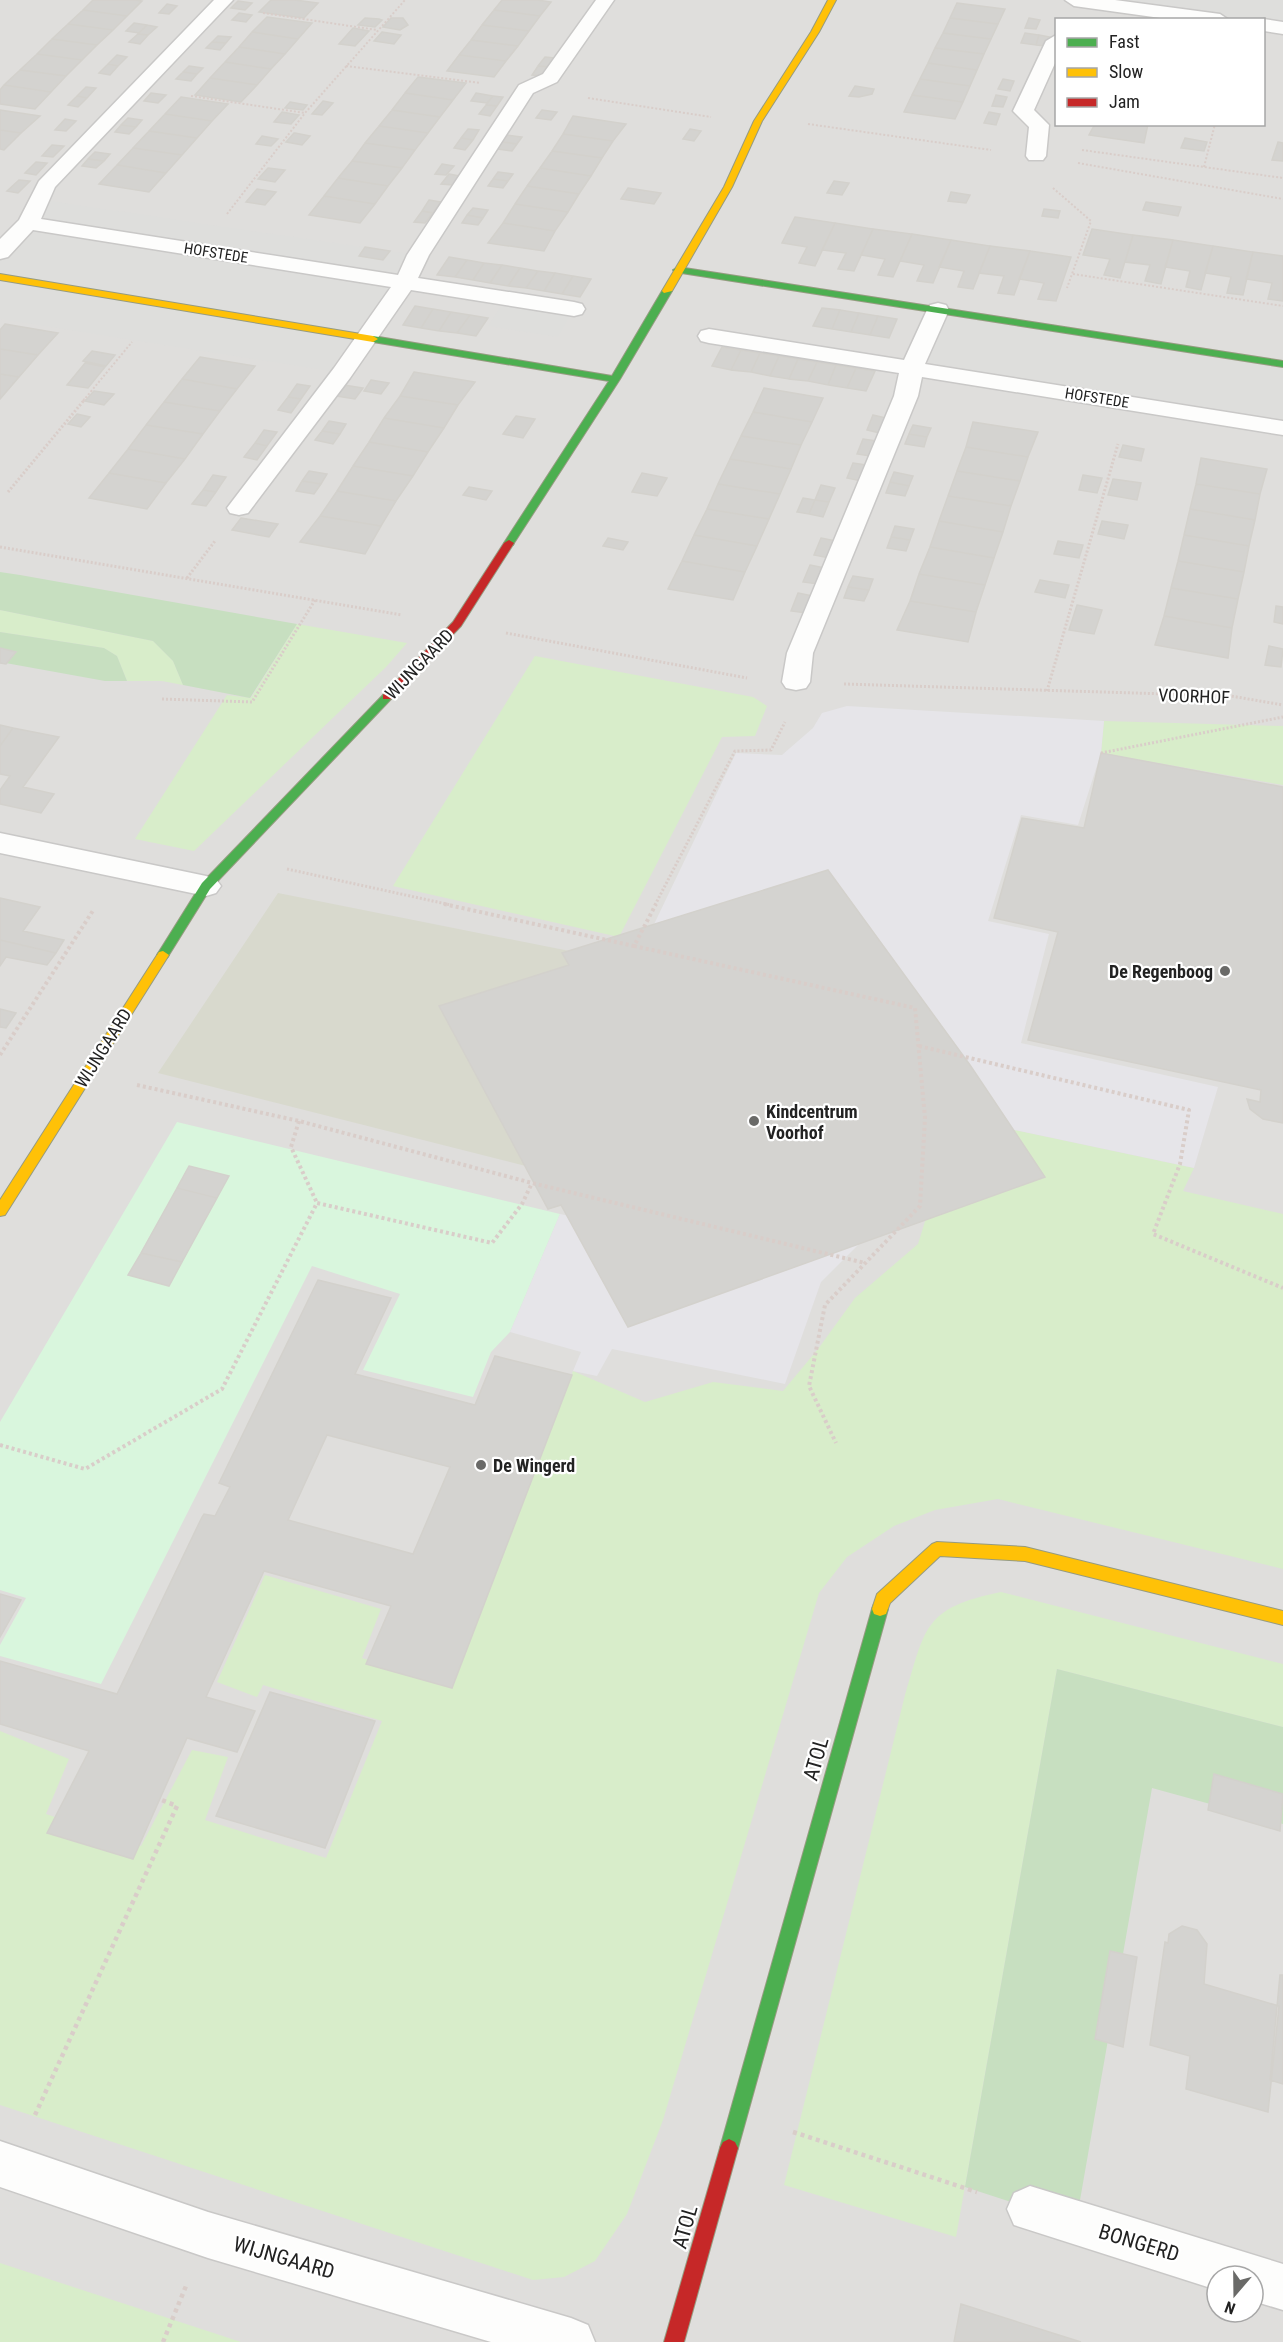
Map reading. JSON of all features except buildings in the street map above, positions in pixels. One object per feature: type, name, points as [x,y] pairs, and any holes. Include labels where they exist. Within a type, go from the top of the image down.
[{"type":"street","points":[[239,508],[405,283],[418,255],[526,89],[550,78],[605,0]]},
{"type":"street","points":[[457,624],[615,379],[728,187],[758,121],[815,32],[832,0]]},
{"type":"street","points":[[1064,18],[1067,0]]},
{"type":"street","points":[[1074,0],[1205,18]]},
{"type":"street","points":[[0,252],[28,223],[46,184],[221,3]]},
{"type":"street","points":[[1265,25],[1283,28]]},
{"type":"street","points":[[1036,150],[1039,125],[1023,111],[1055,43]]},
{"type":"street","name":"HOFSTEDE","points":[[28,223],[574,309]]},
{"type":"street","points":[[678,270],[1283,364]]},
{"type":"street","points":[[0,277],[615,379]]},
{"type":"street","points":[[796,682],[800,653],[906,396],[912,368],[938,310]]},
{"type":"street","name":"HOFSTEDE","points":[[709,336],[1283,428]]},
{"type":"street","name":"WIJNGAARD","points":[[0,1211],[206,886],[457,624]]},
{"type":"street","points":[[0,843],[206,886]]},
{"type":"street","name":"ATOL","points":[[674,2342],[883,1599],[937,1549],[1025,1554],[1283,1618]]},
{"type":"street","name":"WIJNGAARD","points":[[5,2166],[208,2235],[571,2342]]},
{"type":"street","name":"BONGERD","points":[[1030,2209],[1209,2264]]},
{"type":"street","points":[[1265,2282],[1283,2287]]},
{"type":"path","points":[[225,215],[306,113],[405,0]]},
{"type":"path","points":[[221,3],[378,31]]},
{"type":"path","points":[[346,66],[526,89],[730,120],[801,123],[1204,167],[1283,178]]},
{"type":"path","points":[[139,88],[306,113]]},
{"type":"path","points":[[1204,167],[1214,126]]},
{"type":"path","points":[[1036,150],[1283,199]]},
{"type":"path","points":[[1036,150],[1036,175],[1091,221],[1052,328]]},
{"type":"path","points":[[1073,274],[1283,306]]},
{"type":"path","points":[[9,492],[163,304]]},
{"type":"path","points":[[1047,691],[1131,404]]},
{"type":"path","points":[[0,547],[457,624]]},
{"type":"path","points":[[162,699],[252,702],[315,600]]},
{"type":"path","points":[[634,946],[735,751],[771,750],[784,724],[796,682]]},
{"type":"path","name":"VOORHOF","points":[[1105,693],[1231,696],[1283,705]]},
{"type":"path","points":[[1101,753],[1283,717]]},
{"type":"path","points":[[233,857],[915,1008],[925,1118],[920,1206],[825,1305],[809,1386],[836,1443]]},
{"type":"path","points":[[0,1055],[120,867]]},
{"type":"path","points":[[920,1046],[1190,1110],[1180,1164],[1153,1234],[1283,1287]]},
{"type":"path","points":[[87,1074],[299,1121],[532,1183],[865,1263]]},
{"type":"path","points":[[299,1121],[291,1147],[317,1203]]},
{"type":"path","points":[[317,1203],[492,1243],[522,1204],[532,1183]]},
{"type":"path","points":[[0,1445],[85,1469],[222,1389],[317,1203]]},
{"type":"path","points":[[5,2166],[177,1806],[159,1799]]},
{"type":"path","points":[[738,2114],[1030,2209]]},
{"type":"shaded area","points":[[0,0],[1283,0],[1283,2342],[0,2342]]},
{"type":"shaded area","points":[[1074,0],[1283,0],[1283,28],[1265,25],[1265,18],[1212,18]]},
{"type":"shaded area","points":[[39,199],[418,255],[342,373],[0,319],[0,252]]},
{"type":"shaded area","points":[[506,299],[574,309],[558,337],[488,326]]},
{"type":"shaded area","points":[[938,310],[1283,364],[1283,428],[912,368]]},
{"type":"shaded area","points":[[847,706],[1104,721],[1101,753],[1078,825],[1021,815],[988,921],[1049,934],[1021,1043],[1218,1087],[1194,1168],[944,1115],[869,1234],[821,1282],[785,1384],[612,1349],[597,1376],[573,1371],[581,1352],[510,1332],[560,1214],[780,1258],[635,964],[736,753],[782,755],[813,728],[822,713]]},
{"type":"shaded area","points":[[278,893],[635,964],[688,1207],[158,1073]]},
{"type":"green space","points":[[0,572],[297,624],[250,698],[183,685],[173,661],[153,641],[0,610]]},
{"type":"green space","points":[[0,610],[153,641],[173,661],[183,685],[162,681],[127,681],[117,656],[104,648],[0,632]]},
{"type":"green space","points":[[297,624],[407,643],[386,667],[194,851],[135,839],[227,695],[251,698]]},
{"type":"green space","points":[[0,632],[104,648],[117,656],[127,681],[105,681],[0,662]]},
{"type":"green space","points":[[535,656],[753,697],[767,706],[755,736],[722,737],[619,937],[393,886]]},
{"type":"green space","points":[[1104,721],[1283,726],[1283,785],[1101,753]]},
{"type":"green space","points":[[944,1115],[1194,1168],[1183,1191],[1283,1214],[1283,1569],[998,1499],[935,1510],[894,1526],[847,1557],[819,1593],[663,2120],[627,2214],[595,2261],[564,2277],[533,2280],[0,2105],[0,1731],[69,1759],[46,1814],[141,1846],[192,1750],[228,1757],[205,1820],[326,1858],[382,1721],[263,1685],[257,1697],[217,1682],[265,1575],[381,1609],[362,1658],[449,1685],[573,1371],[645,1402],[713,1382],[783,1391],[818,1349],[855,1298],[918,1244],[947,1150]]},
{"type":"green space","points":[[177,1122],[560,1214],[510,1332],[491,1352],[473,1397],[363,1370],[400,1294],[312,1266],[101,1684],[0,1656],[0,1645],[26,1598],[0,1590],[0,1422]],"holes":[[[177,1188],[216,1198],[182,1262],[141,1252]]]},
{"type":"green space","points":[[1001,1592],[1283,1664],[1283,1727],[1057,1669],[956,2237],[784,2185],[905,1695],[918,1652],[924,1636],[942,1613],[956,1605]]},
{"type":"green space","points":[[1057,1669],[1283,1727],[1283,1824],[1152,1788],[1076,2223],[965,2187]]},
{"type":"green space","points":[[0,2263],[241,2342],[0,2342]]},
{"type":"traffic: fast","points":[[678,270],[1283,364]]},
{"type":"traffic: fast","points":[[509,543],[615,379],[667,291]]},
{"type":"traffic: fast","points":[[373,339],[615,379]]},
{"type":"traffic: fast","points":[[163,955],[206,886],[387,697]]},
{"type":"traffic: fast","points":[[729,2148],[880,1609]]},
{"type":"traffic: slow","points":[[667,291],[728,187],[758,121],[815,32],[832,0]]},
{"type":"traffic: slow","points":[[0,277],[373,339]]},
{"type":"traffic: slow","points":[[0,1211],[163,955]]},
{"type":"traffic: slow","points":[[880,1609],[883,1599],[937,1549],[1025,1554],[1283,1618]]},
{"type":"traffic: jam","points":[[387,697],[457,624],[509,543]]},
{"type":"traffic: jam","points":[[674,2342],[729,2148]]},
{"type":"place","name":"De Regenboog","points":[[1225,971]]},
{"type":"place","name":"Kindcentrum Voorhof","points":[[754,1121]]},
{"type":"place","name":"De Wingerd","points":[[481,1465]]}]
